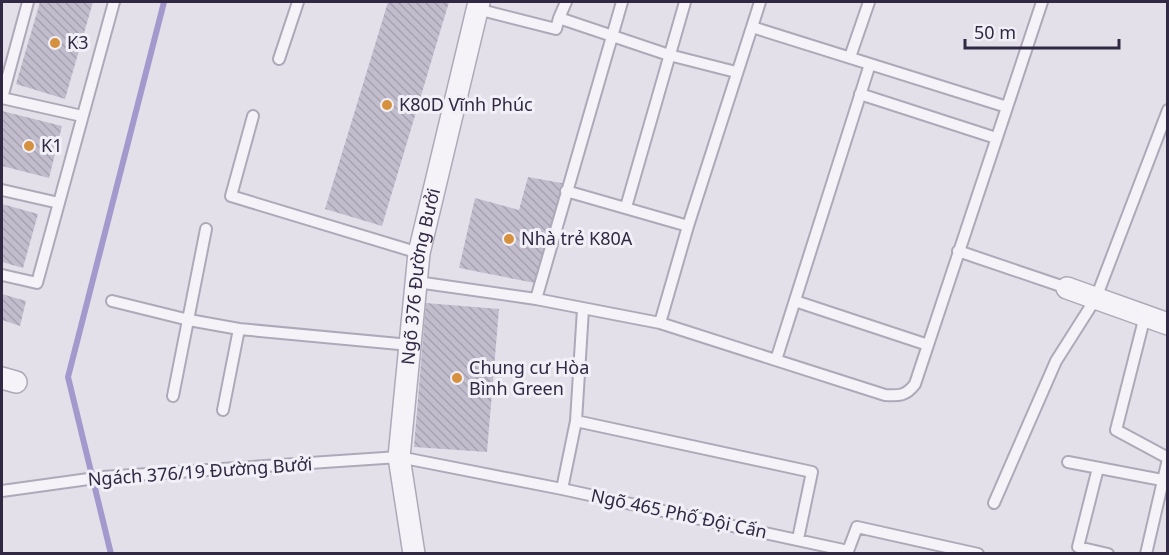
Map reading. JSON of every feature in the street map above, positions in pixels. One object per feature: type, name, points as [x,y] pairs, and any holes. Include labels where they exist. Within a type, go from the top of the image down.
[{"type":"street","name":"Ngõ 376 Đường Bưởi","points":[[414,554],[399,457],[418,253],[478,5]]},
{"type":"street","points":[[1066,288],[1167,324]]},
{"type":"lane","points":[[2,275],[37,283],[114,2]]},
{"type":"lane","points":[[279,59],[298,2]]},
{"type":"lane","points":[[478,5],[556,28],[566,2]]},
{"type":"lane","points":[[536,299],[622,2]]},
{"type":"lane","points":[[626,207],[685,2]]},
{"type":"lane","points":[[660,323],[688,226],[760,2]]},
{"type":"lane","points":[[850,57],[869,2]]},
{"type":"lane","points":[[417,282],[536,299],[660,323],[885,395],[899,396],[908,393],[915,384],[1042,2]]},
{"type":"lane","points":[[24,3],[2,98],[82,116]]},
{"type":"lane","points":[[559,18],[669,55],[736,72]]},
{"type":"lane","points":[[752,27],[1007,106]]},
{"type":"lane","points":[[776,360],[870,64]]},
{"type":"lane","points":[[860,94],[996,138]]},
{"type":"lane","points":[[994,502],[1056,361],[1096,297],[1167,110]]},
{"type":"lane","points":[[253,116],[231,196],[418,253]]},
{"type":"lane","points":[[2,190],[59,203]]},
{"type":"lane","points":[[566,190],[688,226]]},
{"type":"lane","points":[[173,396],[206,229]]},
{"type":"lane","points":[[958,251],[1066,288]]},
{"type":"lane","points":[[112,300],[189,320],[239,329],[410,345]]},
{"type":"lane","points":[[795,301],[928,345]]},
{"type":"lane","points":[[562,489],[576,421],[583,309]]},
{"type":"lane","points":[[1145,316],[1116,430],[1167,458],[1146,554]]},
{"type":"lane","points":[[223,410],[239,329]]},
{"type":"lane","points":[[576,421],[812,472],[798,539]]},
{"type":"lane","name":"Ngách 376/19 Đường Bưởi","points":[[2,491],[103,477],[399,457]]},
{"type":"lane","name":"Ngõ 465 Phố Đội Cấn","points":[[399,457],[562,489],[849,552],[857,527],[978,554]]},
{"type":"lane","points":[[1068,462],[1162,480]]},
{"type":"lane","points":[[1098,468],[1078,547],[1108,554]]},
{"type":"building","name":"K3","points":[[40,2],[93,2],[65,99],[16,84]]},
{"type":"building","name":"K80D Vĩnh Phúc","points":[[388,2],[449,2],[382,226],[325,209]]},
{"type":"building","name":"K1","points":[[2,111],[62,126],[49,178],[2,166]]},
{"type":"building","name":"Nhà trẻ K80A","points":[[528,177],[567,184],[540,284],[459,268],[475,198],[519,210]]},
{"type":"building","points":[[2,204],[38,214],[23,268],[2,262]]},
{"type":"building","points":[[2,294],[26,301],[20,326],[2,320]]},
{"type":"building","name":"Chung cư Hòa Bình Green","points":[[426,303],[499,309],[487,452],[414,447]]},
{"type":"waterway","points":[[111,554],[68,377],[164,2]]},
{"type":"place","name":"K3","points":[[55,43]]},
{"type":"place","name":"K80D Vĩnh Phúc","points":[[387,105]]},
{"type":"place","name":"K1","points":[[29,146]]},
{"type":"place","name":"Nhà trẻ K80A","points":[[509,239]]},
{"type":"place","name":"Chung cư Hòa Bình Green","points":[[457,378]]}]
